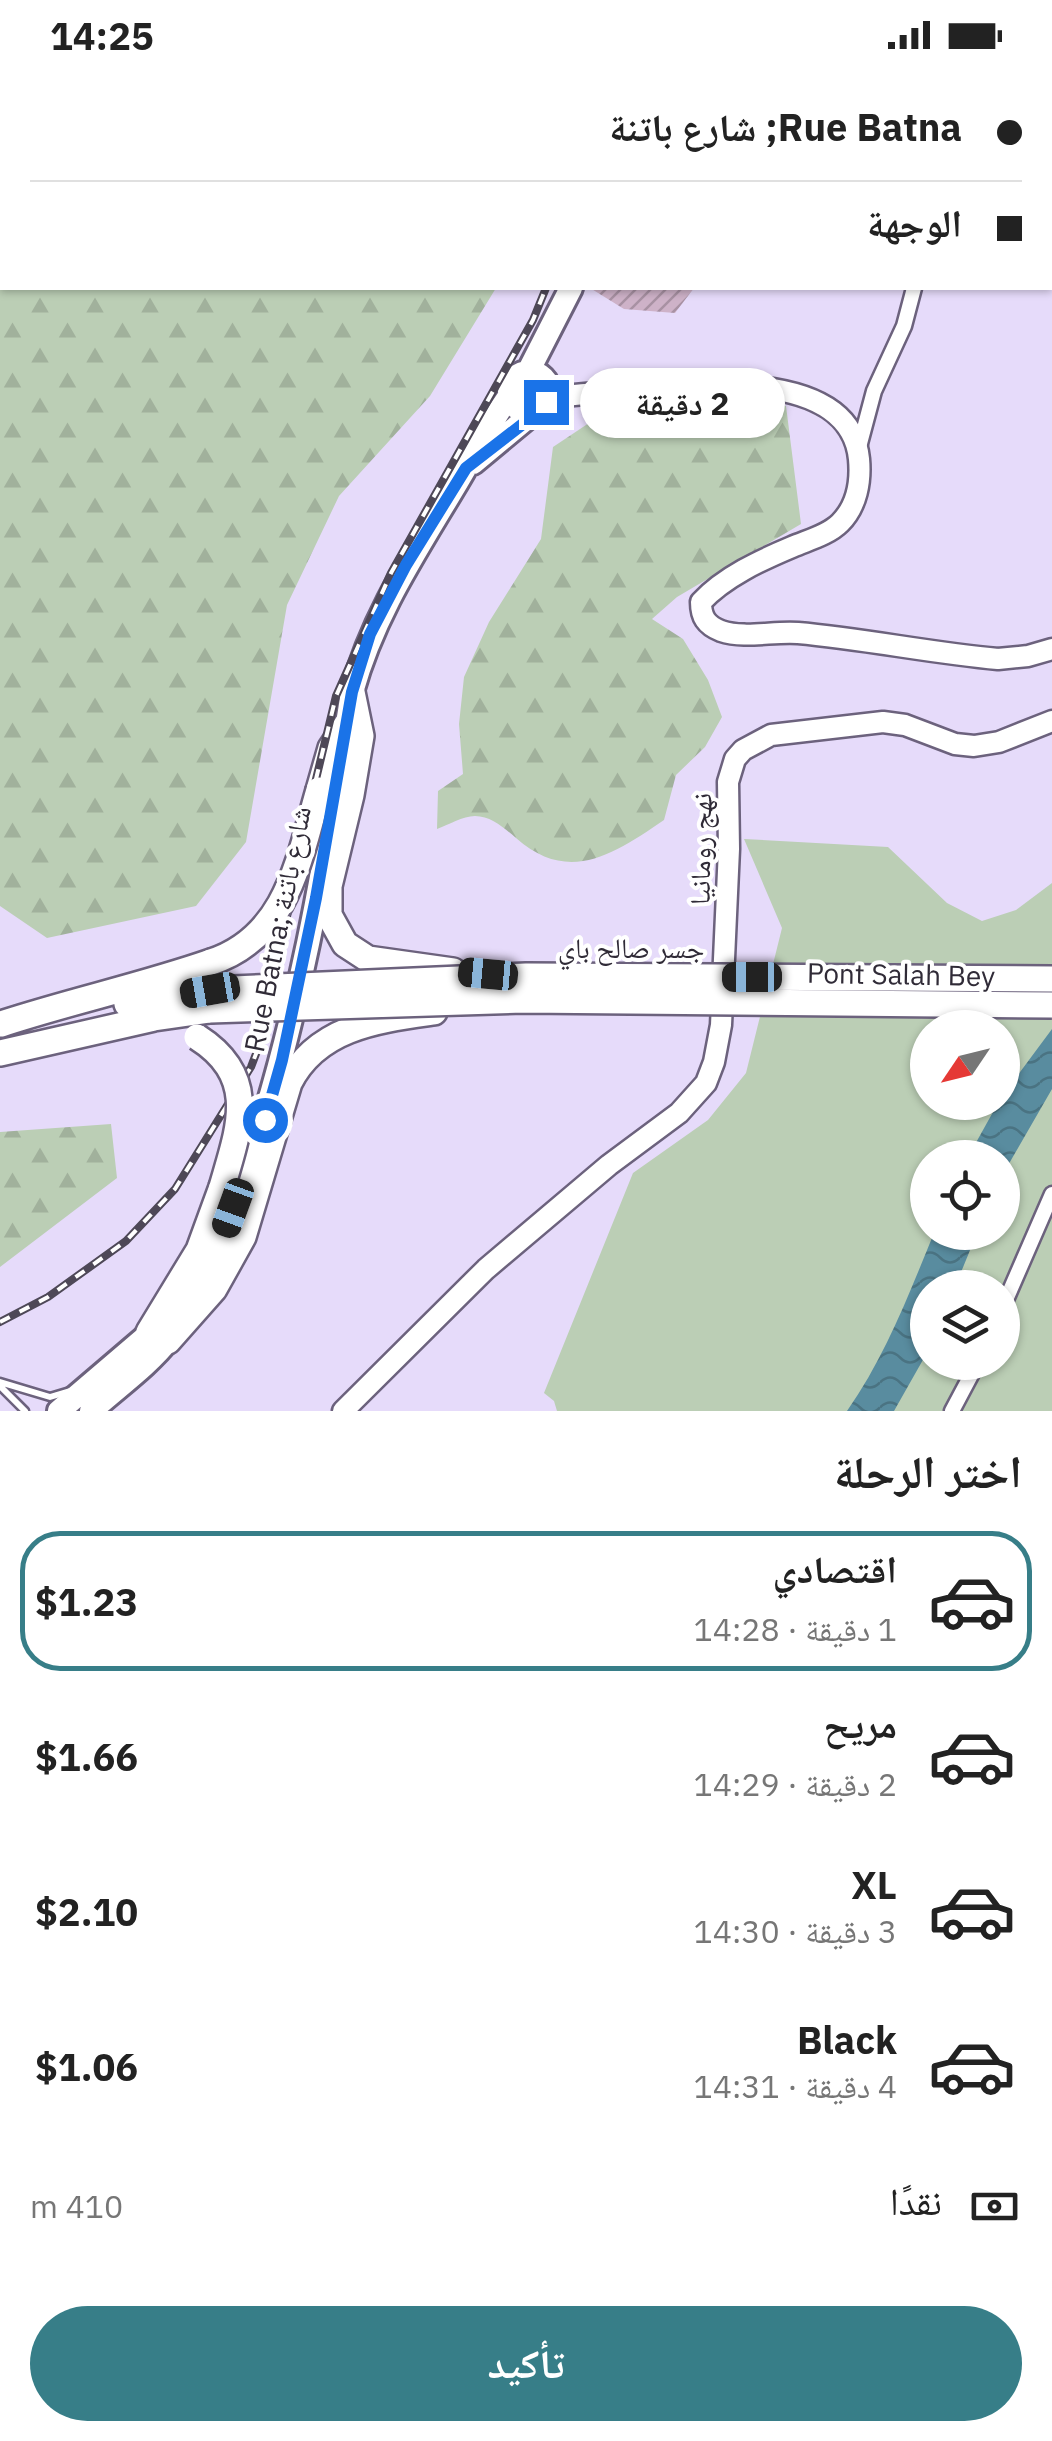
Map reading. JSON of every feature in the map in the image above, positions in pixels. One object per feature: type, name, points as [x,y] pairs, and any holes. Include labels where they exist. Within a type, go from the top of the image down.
[{"type":"highway","points":[[352,692],[361,736],[328,900],[333,925],[346,944],[368,959],[525,988]]},
{"type":"highway","points":[[1,1024],[52,1007],[144,986],[211,962],[252,942],[277,914],[289,891],[331,748],[347,724]]},
{"type":"highway","name":"جسر صالح باي","points":[[210,1000],[525,988],[1052,978]]},
{"type":"highway","points":[[158,1336],[202,1305],[227,1268],[251,1213],[289,1083],[314,1049],[351,1029],[379,1020],[525,988]]},
{"type":"highway","name":"Pont Salah Bey","points":[[525,988],[1052,1005]]},
{"type":"highway","points":[[1,1024],[210,1000]]},
{"type":"highway","points":[[6,1052],[154,1018],[210,1000]]},
{"type":"highway","points":[[6,1052],[162,1032],[197,1038],[225,1062],[240,1096],[238,1129],[199,1250],[158,1336]]},
{"type":"main road","points":[[543,403],[520,409],[510,395],[514,379],[528,372],[569,290]]},
{"type":"main road","points":[[466,468],[543,403],[546,382],[538,374],[528,372]]},
{"type":"main road","name":"Rue Batna; شارع باتنة","points":[[90,1411],[186,1308],[203,1284],[222,1239],[274,1092],[316,898],[352,692],[370,634],[387,599],[510,395]]},
{"type":"main road","name":"Rue Batna; شارع باتنة","points":[[59,1411],[158,1336]]},
{"type":"street","points":[[858,451],[874,391],[904,326],[913,290]]},
{"type":"street","points":[[543,403],[726,382],[815,401],[836,414],[852,432],[860,482],[842,522],[829,532],[722,583],[701,602],[706,622],[719,630],[738,634],[793,632],[998,659],[1052,650]]},
{"type":"street","name":"نهج رومانيا","points":[[343,1411],[486,1269],[700,1092],[719,1045],[729,848],[728,782],[735,759],[743,750],[771,735],[883,722],[974,746],[1010,738],[1052,720]]},
{"type":"street","points":[[1019,1270],[1052,1194]]},
{"type":"street","points":[[952,1411],[968,1380]]},
{"type":"lane","points":[[0,1384],[50,1397],[90,1384]]},
{"type":"lane","points":[[0,1384],[25,1411]]},
{"type":"green space","points":[[0,290],[495,290],[430,396],[339,496],[287,605],[246,842],[196,906],[47,938],[0,906]]},
{"type":"green space","points":[[741,391],[786,406],[801,524],[677,597],[652,619],[683,639],[708,680],[722,717],[705,747],[676,775],[664,820],[609,853],[573,862],[554,860],[536,852],[486,818],[466,817],[437,829],[438,791],[463,774],[459,724],[464,677],[489,622],[541,539],[553,447],[613,407]]},
{"type":"green space","points":[[744,839],[888,847],[947,903],[982,921],[1016,910],[1052,883],[1052,1411],[557,1411],[554,1401],[544,1393],[633,1173],[708,1120],[746,1073],[782,928]]},
{"type":"green space","points":[[111,1124],[117,1178],[0,1267],[0,1132]]},
{"type":"water","points":[[1052,1029],[1052,1089],[1020,1145],[1020,1140],[977,1140],[989,1120],[1020,1120],[1020,1072]]},
{"type":"water","points":[[927,1250],[970,1250],[962,1270],[919,1270]]},
{"type":"water","points":[[910,1292],[912,1380],[894,1411],[847,1411],[885,1347]]},
{"type":"building","points":[[593,290],[692,290],[675,313],[624,309]]},
{"type":"railway","points":[[0,1322],[48,1297],[126,1241],[175,1189],[251,1067],[265,1030],[304,829],[336,696],[391,573],[533,320],[545,290]]},
{"type":"route","points":[[265,1120],[282,1060],[316,898],[352,692],[370,634],[406,565],[466,468],[546,402]]}]
